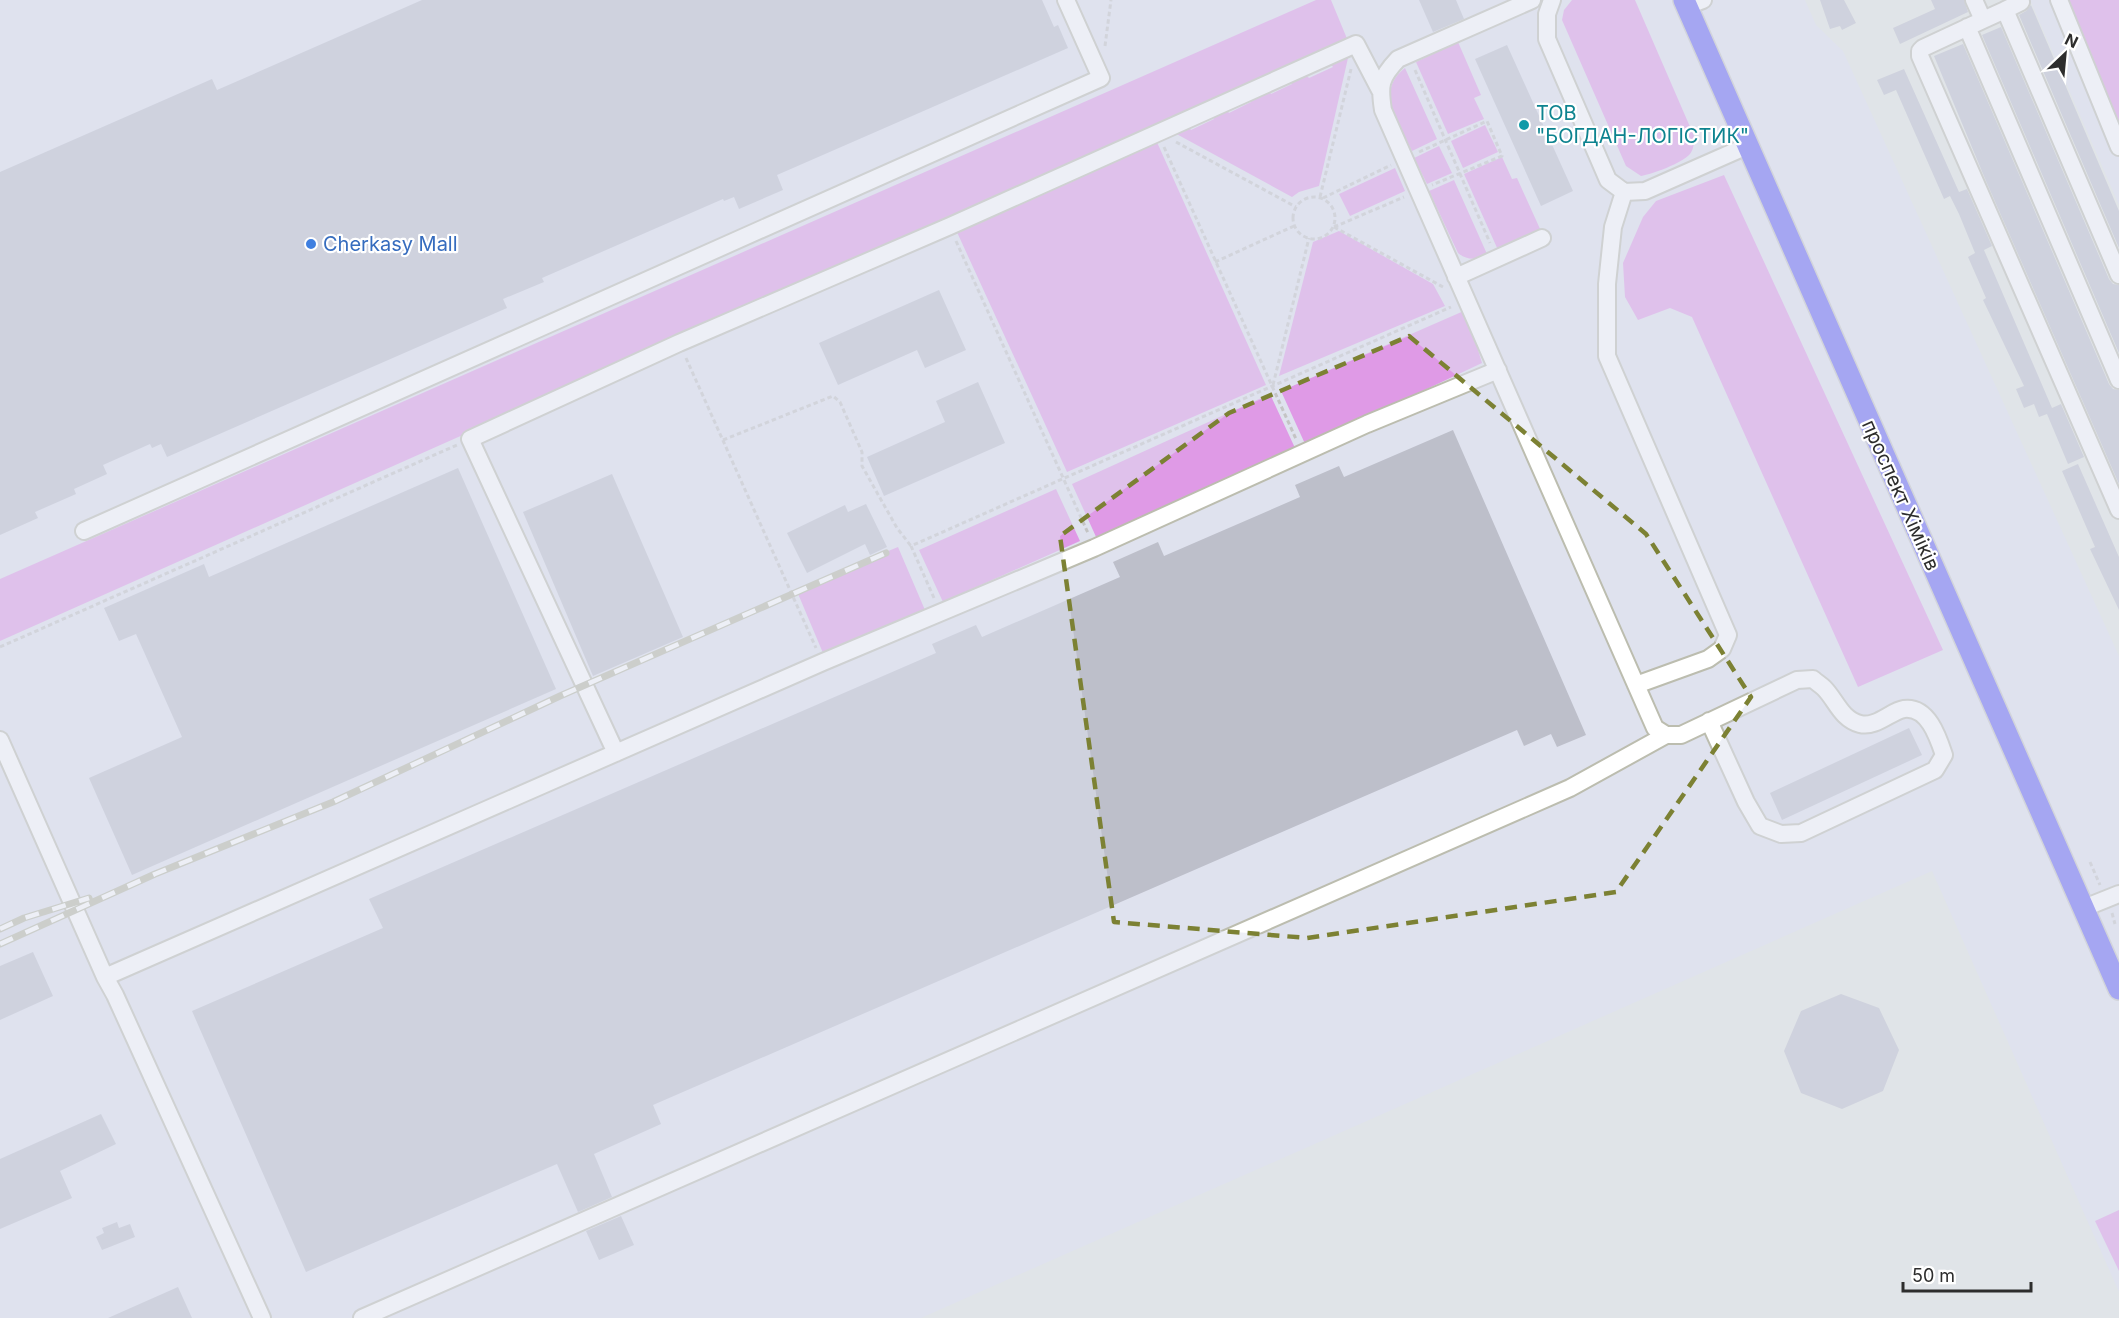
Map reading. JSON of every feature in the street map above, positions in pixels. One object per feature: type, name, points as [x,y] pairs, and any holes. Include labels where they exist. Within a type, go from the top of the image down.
[{"type":"main road","name":"проспект Хіміків","points":[[1691,2],[1747,146],[2119,989]]},
{"type":"lane","points":[[84,531],[1101,78],[1065,0]]},
{"type":"lane","points":[[1380,90],[1386,72],[1398,59],[1532,0]]},
{"type":"lane","points":[[1552,0],[1547,14],[1547,39],[1608,180],[1624,192],[1646,191],[1747,146]]},
{"type":"lane","points":[[1974,0],[1983,20]]},
{"type":"lane","points":[[2059,0],[2119,147]]},
{"type":"lane","points":[[2021,2],[1923,48],[1920,56],[2119,510]]},
{"type":"lane","points":[[2005,10],[2119,275]]},
{"type":"lane","points":[[1967,27],[2119,380]]},
{"type":"lane","points":[[616,753],[470,440],[679,343],[950,226],[1356,44],[1380,90],[1383,110],[1655,728],[1666,735]]},
{"type":"lane","points":[[1624,192],[1613,227],[1608,284],[1607,356],[1728,635],[1722,649],[1708,659],[1636,685]]},
{"type":"lane","points":[[1456,277],[1542,238]]},
{"type":"lane","points":[[105,977],[823,662],[1094,548],[1367,424],[1498,370]]},
{"type":"lane","points":[[362,1318],[1570,788],[1666,735],[1681,735],[1709,721],[1797,680],[1813,679],[1824,688],[1848,718],[1862,725],[1885,719],[1903,709],[1917,712],[1928,720],[1944,755],[1935,770],[1801,833],[1781,834],[1760,826],[1746,802],[1709,721]]},
{"type":"lane","points":[[0,740],[105,977],[115,994],[262,1318]]},
{"type":"lane","points":[[2084,908],[2119,894]]},
{"type":"path","points":[[1101,78],[1111,0]]},
{"type":"path","points":[[1320,197],[1356,44]]},
{"type":"path","points":[[1409,54],[1496,259]]},
{"type":"path","points":[[1157,132],[1296,207]]},
{"type":"path","points":[[1157,132],[1303,453]]},
{"type":"path","points":[[1310,196],[1320,197],[1334,207],[1336,220],[1334,227],[1325,237],[1309,238],[1298,232],[1293,218],[1296,207],[1303,200],[1310,196]]},
{"type":"path","points":[[950,226],[1094,548]]},
{"type":"path","points":[[1215,262],[1294,226]]},
{"type":"path","points":[[1334,227],[1467,300]]},
{"type":"path","points":[[1272,387],[1309,238]]},
{"type":"path","points":[[911,546],[1467,300]]},
{"type":"path","points":[[679,343],[823,662]]},
{"type":"path","points":[[723,440],[833,396],[840,402],[862,452],[862,466],[897,528],[911,546],[940,612]]},
{"type":"path","points":[[0,647],[470,440]]},
{"type":"highlighted area","points":[[1409,336],[1646,534],[1751,697],[1616,892],[1307,938],[1114,922],[1060,536],[1229,413]]},
{"type":"shaded area","points":[[1316,0],[1331,0],[1348,41],[0,641],[0,579]]},
{"type":"shaded area","points":[[1572,0],[1635,0],[1694,136],[1690,154],[1681,161],[1641,176],[1626,166],[1562,20],[1564,10]]},
{"type":"shaded area","points":[[1805,0],[2030,0],[2119,205],[2119,656],[1843,51],[1816,25]]},
{"type":"shaded area","points":[[2065,0],[2119,0],[2119,127]]},
{"type":"shaded area","points":[[1458,42],[1481,95],[1474,98],[1484,119],[1448,134],[1416,62]]},
{"type":"shaded area","points":[[1342,56],[1348,58],[1319,186],[1299,192],[1292,197],[1171,131],[1187,124],[1191,130],[1214,119],[1212,113],[1225,107],[1229,113],[1251,102],[1251,97],[1268,88],[1271,94],[1292,84],[1291,78],[1304,73],[1309,78],[1333,67],[1328,61]]},
{"type":"shaded area","points":[[1405,68],[1437,139],[1412,151],[1396,119],[1390,97],[1391,87],[1396,77]]},
{"type":"shaded area","points":[[1485,125],[1498,152],[1463,168],[1451,141]]},
{"type":"shaded area","points":[[1156,140],[1266,385],[1067,472],[956,230]]},
{"type":"shaded area","points":[[1439,146],[1452,173],[1427,184],[1414,158]]},
{"type":"shaded area","points":[[1502,157],[1512,179],[1517,178],[1541,231],[1498,250],[1464,174]]},
{"type":"shaded area","points":[[1395,168],[1405,191],[1350,216],[1339,194]]},
{"type":"shaded area","points":[[1724,175],[1943,650],[1858,687],[1692,317],[1670,308],[1638,320],[1625,297],[1623,263],[1643,217],[1656,201]]},
{"type":"shaded area","points":[[1454,180],[1487,254],[1480,258],[1472,259],[1458,253],[1429,191]]},
{"type":"shaded area","points":[[1339,231],[1433,284],[1445,306],[1279,376],[1313,242]]},
{"type":"shaded area","points":[[1466,310],[1482,363],[1306,446],[1281,391]]},
{"type":"shaded area","points":[[1270,394],[1295,448],[1097,539],[1072,484]]},
{"type":"shaded area","points":[[1056,489],[1080,541],[943,602],[919,550]]},
{"type":"shaded area","points":[[898,547],[925,610],[823,653],[796,589]]},
{"type":"shaded area","points":[[1932,871],[2119,1292],[2119,1318],[921,1318]]},
{"type":"shaded area","points":[[2119,1210],[2119,1271],[2095,1221]]},
{"type":"building","name":"Cherkasy Mall","points":[[422,0],[1042,0],[1054,27],[1058,25],[1068,48],[777,175],[783,190],[739,209],[734,197],[724,201],[723,199],[542,278],[544,282],[503,299],[507,308],[167,457],[161,444],[152,448],[150,444],[103,465],[107,474],[74,489],[76,494],[35,512],[38,518],[0,535],[0,172],[212,79],[217,90]]},
{"type":"building","points":[[1419,0],[1456,0],[1464,19],[1433,32]]},
{"type":"building","points":[[1820,0],[1844,0],[1856,23],[1842,30],[1840,26],[1830,29]]},
{"type":"building","points":[[1931,0],[1964,0],[1968,12],[1900,44],[1893,28],[1935,9]]},
{"type":"building","points":[[2031,5],[2119,211],[2119,248],[2019,15]]},
{"type":"building","points":[[2001,27],[2109,279],[2113,284],[2119,285],[2119,353],[1982,35]]},
{"type":"building","points":[[1963,44],[2109,384],[2113,389],[2119,390],[2119,484],[1986,181],[1934,56]]},
{"type":"building","name":"ТОВ \"БОГДАН-ЛОГІСТИК\"","points":[[1507,45],[1573,191],[1541,206],[1475,59]]},
{"type":"building","points":[[1904,69],[1959,192],[1967,189],[1992,246],[1984,250],[2052,408],[2061,404],[2084,457],[2068,464],[2047,414],[2039,417],[2034,404],[2024,408],[2016,389],[2024,386],[1983,300],[1986,298],[1968,257],[1975,253],[1959,214],[1950,196],[1944,199],[1896,90],[1884,95],[1877,80]]},
{"type":"building","points":[[939,290],[966,350],[925,368],[917,350],[838,385],[819,343]]},
{"type":"building","points":[[978,382],[1005,443],[884,496],[867,457],[945,422],[936,401]]},
{"type":"building","points":[[1453,430],[1586,735],[1557,747],[1551,734],[1524,746],[1517,730],[653,1105],[661,1124],[594,1154],[612,1197],[578,1212],[557,1164],[306,1272],[192,1011],[383,928],[369,899],[936,653],[932,644],[976,625],[982,637],[1120,577],[1113,562],[1158,542],[1164,556],[1300,497],[1295,485],[1339,466],[1344,477]]},
{"type":"building","points":[[2078,464],[2119,557],[2119,610],[2090,549],[2095,547],[2062,471]]},
{"type":"building","points":[[458,468],[556,689],[132,875],[89,778],[182,737],[136,634],[119,641],[104,608],[204,564],[209,577]]},
{"type":"building","points":[[612,474],[683,637],[593,676],[523,512]]},
{"type":"building","points":[[866,504],[887,547],[870,555],[865,544],[807,573],[787,533],[845,505],[848,512]]},
{"type":"building","points":[[1909,728],[1922,755],[1782,820],[1770,793]]},
{"type":"building","points":[[33,952],[53,996],[0,1020],[0,966]]},
{"type":"building","points":[[1841,994],[1879,1008],[1899,1050],[1883,1091],[1842,1109],[1801,1093],[1784,1051],[1801,1011]]},
{"type":"building","points":[[101,1114],[116,1144],[60,1171],[72,1198],[0,1229],[0,1159]]},
{"type":"building","points":[[621,1216],[634,1245],[599,1260],[586,1231]]},
{"type":"building","points":[[117,1222],[119,1228],[130,1224],[135,1237],[102,1250],[96,1237],[104,1233],[102,1228]]},
{"type":"building","points":[[178,1287],[192,1318],[108,1318]]},
{"type":"railway","points":[[0,944],[155,874],[333,802],[560,696],[886,553]]},
{"type":"railway","points":[[0,929],[24,918],[89,898]]},
{"type":"place","name":"ТОВ \"БОГДАН-ЛОГІСТИК\"","points":[[1524,125]]},
{"type":"place","name":"Cherkasy Mall","points":[[311,244]]}]
